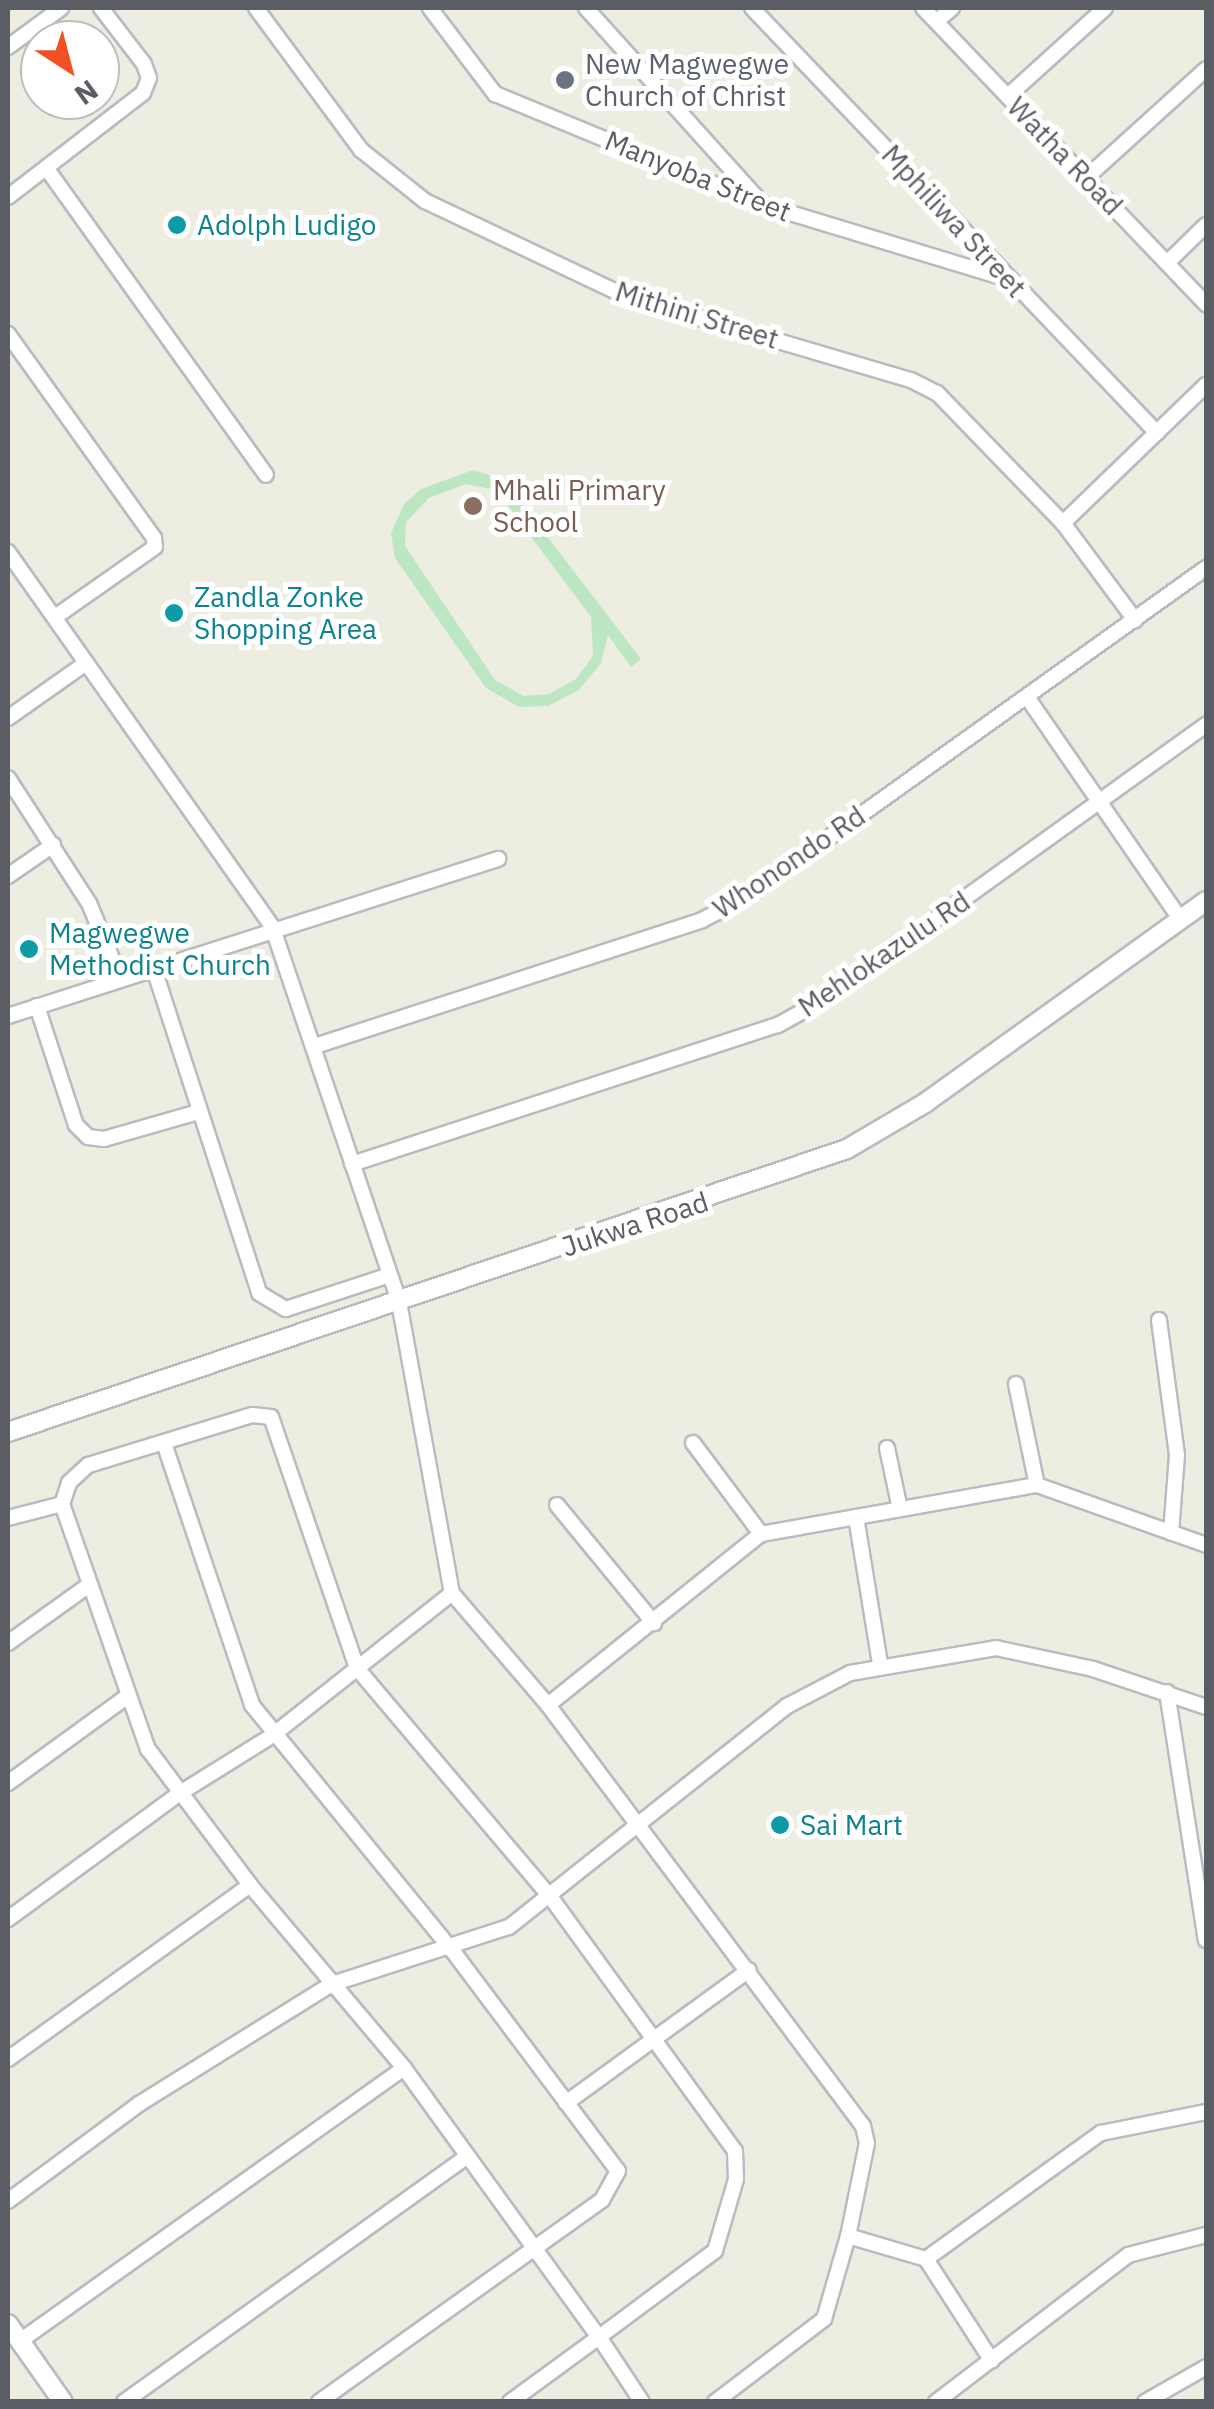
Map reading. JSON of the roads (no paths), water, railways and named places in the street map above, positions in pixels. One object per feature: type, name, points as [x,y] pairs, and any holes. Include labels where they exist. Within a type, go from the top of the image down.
[{"type":"street","points":[[8,48],[62,8]]},
{"type":"street","points":[[8,197],[142,93],[149,78],[102,8]]},
{"type":"street","name":"Mithini Street","points":[[256,8],[361,150],[426,201],[625,296],[910,380],[957,409],[1062,523],[1135,620]]},
{"type":"street","name":"Manyoba Street","points":[[430,8],[495,94],[764,205],[1008,279]]},
{"type":"street","name":"Mphiliwa Street","points":[[752,8],[1157,433]]},
{"type":"street","name":"Watha Road","points":[[923,8],[1206,304]]},
{"type":"street","points":[[938,22],[952,8]]},
{"type":"street","points":[[1008,96],[1105,8]]},
{"type":"street","points":[[589,9],[764,205]]},
{"type":"street","points":[[1086,178],[1206,69]]},
{"type":"street","points":[[47,169],[266,475]]},
{"type":"street","points":[[1167,263],[1206,225]]},
{"type":"street","points":[[8,334],[154,538],[155,547],[55,617]]},
{"type":"street","points":[[1062,523],[1206,385]]},
{"type":"street","points":[[8,552],[55,617],[83,665],[272,926],[399,1302],[452,1593],[548,1705],[863,2126],[867,2143],[848,2236],[824,2319],[714,2402]]},
{"type":"street","name":"Whonondo Rd","points":[[315,1046],[702,920],[743,899],[1206,568]]},
{"type":"street","points":[[8,718],[83,665]]},
{"type":"street","points":[[1027,697],[1181,920]]},
{"type":"street","name":"Mehlokazulu Rd","points":[[352,1164],[778,1025],[823,1000],[1206,725]]},
{"type":"street","points":[[8,778],[89,903],[120,978]]},
{"type":"street","points":[[8,876],[53,845]]},
{"type":"street","points":[[8,1016],[272,926],[498,859]]},
{"type":"street","name":"Jukwa Road","points":[[8,1432],[847,1149],[913,1110],[1206,902]]},
{"type":"street","points":[[154,969],[259,1293],[271,1306],[286,1309],[390,1276]]},
{"type":"street","points":[[37,1006],[76,1125],[88,1137],[104,1140],[198,1112]]},
{"type":"street","points":[[1158,1320],[1177,1456],[1171,1533]]},
{"type":"street","points":[[1016,1384],[1037,1486]]},
{"type":"street","points":[[510,2402],[599,2337],[715,2250],[736,2179],[735,2151],[658,2038],[552,1899],[357,1668],[271,1417],[252,1415],[88,1465],[69,1483],[62,1504],[125,1698],[148,1749],[250,1885],[404,2068],[531,2249],[599,2337],[642,2402]]},
{"type":"street","points":[[164,1442],[240,1678],[272,1735],[452,1950],[618,2171],[602,2200],[319,2402]]},
{"type":"street","points":[[693,1444],[761,1534]]},
{"type":"street","points":[[887,1448],[900,1509]]},
{"type":"street","points":[[548,1705],[761,1534],[1037,1486],[1206,1545]]},
{"type":"street","points":[[8,1518],[62,1504]]},
{"type":"street","points":[[556,1506],[654,1623]]},
{"type":"street","points":[[856,1516],[880,1664]]},
{"type":"street","points":[[8,1643],[89,1585]]},
{"type":"street","points":[[8,1919],[180,1793],[272,1735],[452,1593]]},
{"type":"street","points":[[8,2201],[139,2104],[332,1984],[452,1950],[509,1927],[552,1899],[787,1706],[880,1664],[996,1648],[1167,1692],[1206,1706]]},
{"type":"street","points":[[1167,1692],[1206,1940]]},
{"type":"street","points":[[8,1783],[125,1698]]},
{"type":"street","points":[[8,2059],[250,1885]]},
{"type":"street","points":[[566,2103],[749,1970]]},
{"type":"street","points":[[20,2341],[404,2068]]},
{"type":"street","points":[[926,2259],[1101,2133],[1206,2112]]},
{"type":"street","points":[[124,2402],[468,2156]]},
{"type":"street","points":[[936,2402],[1141,2248],[1206,2235]]},
{"type":"street","points":[[848,2236],[926,2259],[992,2361]]},
{"type":"street","points":[[8,2324],[63,2402]]},
{"type":"street","points":[[1145,2402],[1206,2366]]},
{"type":"place","name":"New Magwegwe Church of Christ","points":[[565,80]]},
{"type":"place","name":"Adolph Ludigo","points":[[177,225]]},
{"type":"place","name":"Mhali Primary School","points":[[473,506]]},
{"type":"place","name":"Zandla Zonke Shopping Area","points":[[174,613]]},
{"type":"place","name":"Magwegwe Methodist Church","points":[[29,949]]},
{"type":"place","name":"Sai Mart","points":[[780,1825]]}]
